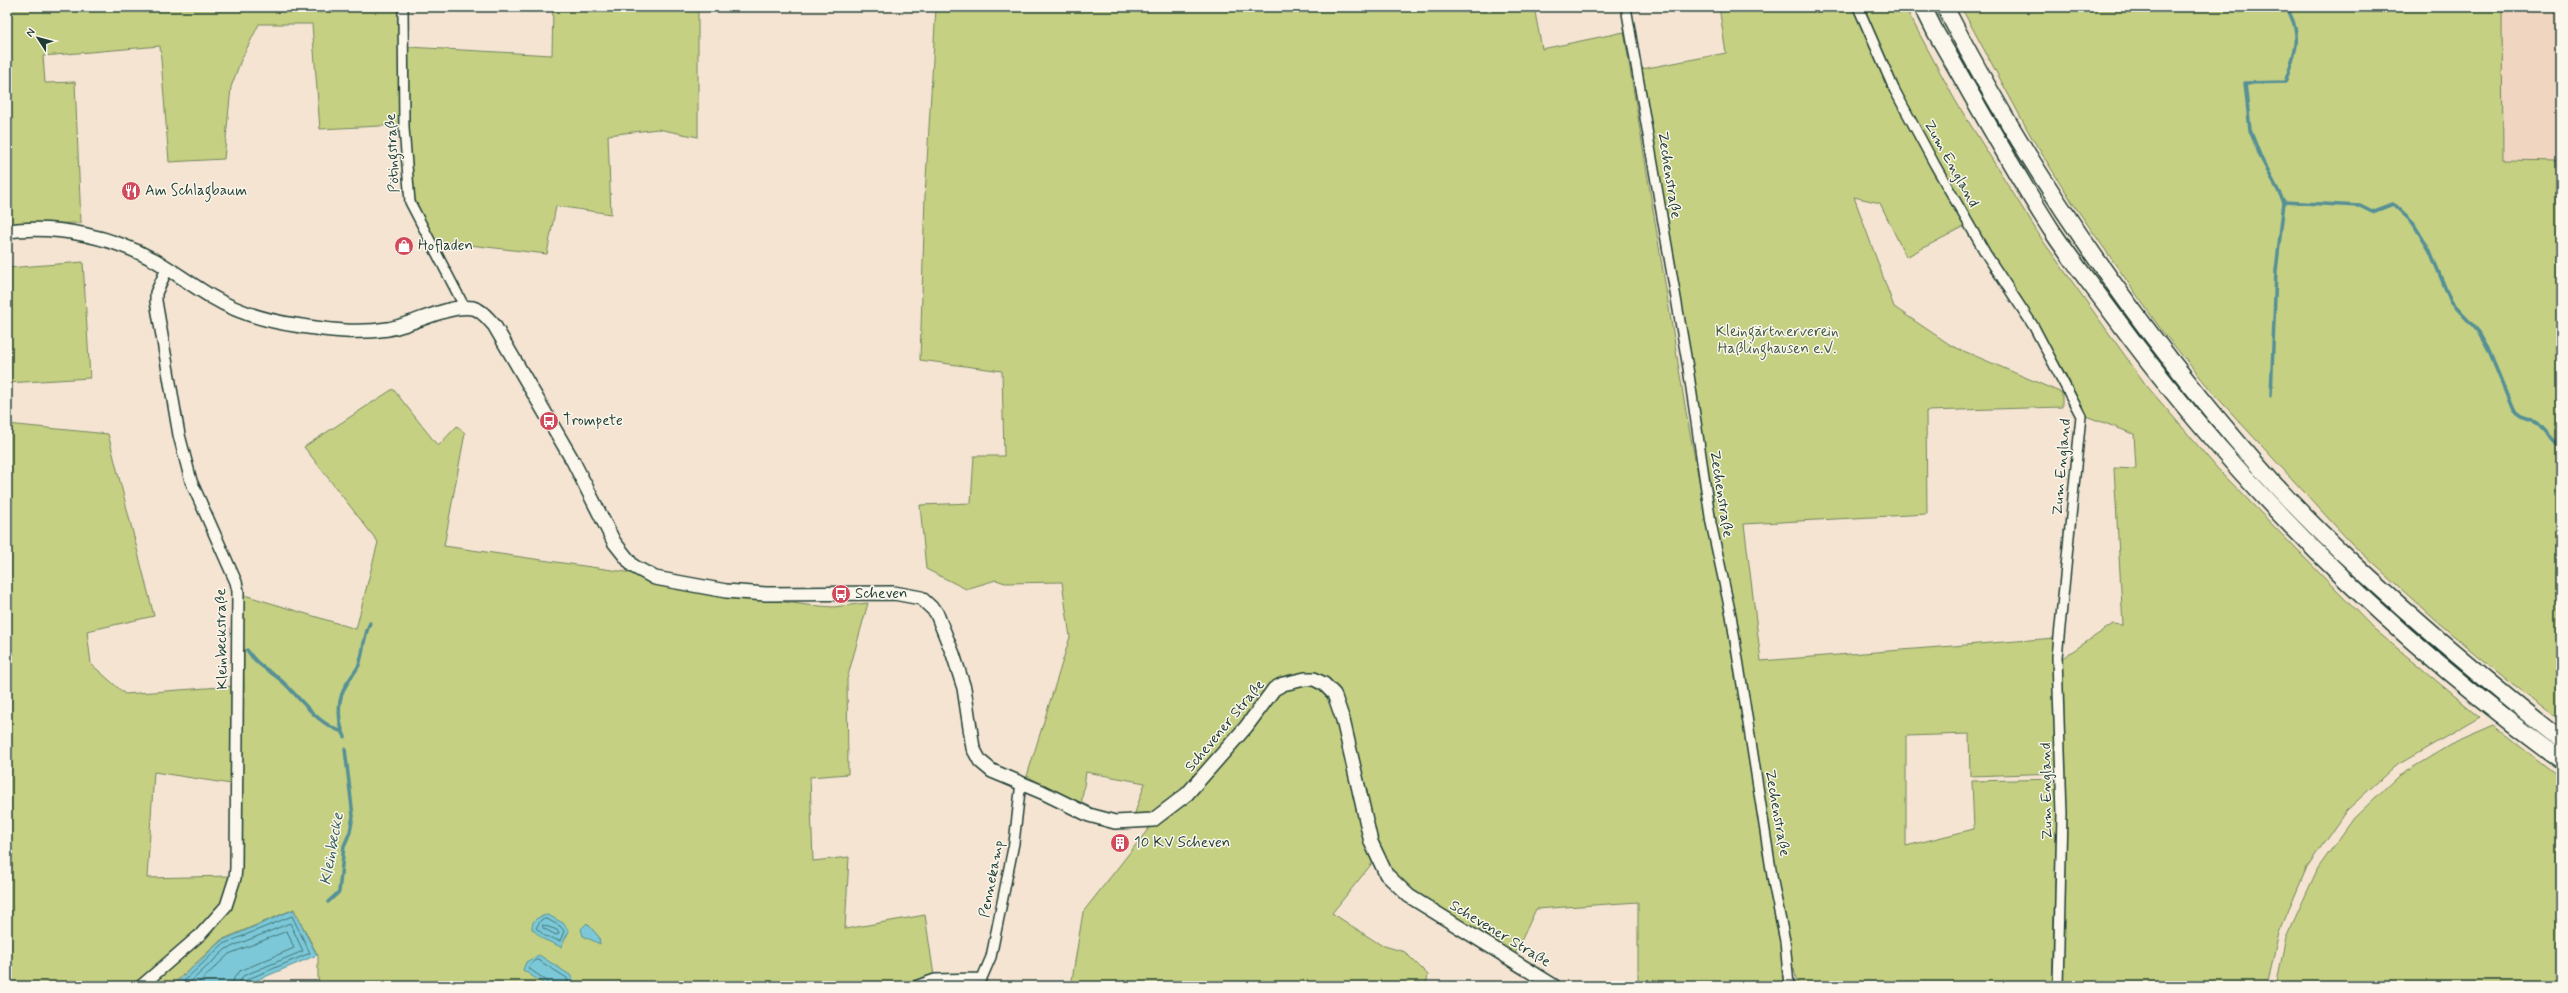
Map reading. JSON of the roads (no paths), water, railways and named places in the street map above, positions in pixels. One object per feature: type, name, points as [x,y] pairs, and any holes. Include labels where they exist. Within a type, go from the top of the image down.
[{"type":"highway","points":[[1923,7],[1936,33],[2055,235],[2180,402],[2270,504],[2326,562],[2403,633],[2489,706],[2561,760]]},
{"type":"highway","points":[[1945,7],[1976,67],[2059,206],[2128,307],[2260,468],[2374,584],[2508,698],[2561,740]]},
{"type":"main road","points":[[7,231],[23,229],[82,233],[122,246],[167,269],[213,298],[251,314],[295,325],[346,332],[389,329],[465,308]]},
{"type":"main road","name":"Schevener Straße","points":[[465,308],[480,311],[494,326],[573,461],[614,542],[633,566],[655,578],[669,582],[739,592],[787,595],[894,593],[913,595],[932,606],[947,637],[964,688],[973,748],[980,761],[992,771],[1020,782],[1103,821],[1133,822],[1153,820],[1187,794],[1246,727],[1274,689],[1305,679],[1314,679],[1324,684],[1334,694],[1343,720],[1371,842],[1386,874],[1409,896],[1554,986]]},
{"type":"street","name":"Pötingstraße","points":[[403,7],[404,128],[410,202],[465,308]]},
{"type":"street","name":"Zechenstraße","points":[[1626,7],[1688,368],[1711,523],[1731,615],[1773,882],[1785,941],[1789,986]]},
{"type":"street","name":"Zum England","points":[[1858,7],[1894,89],[1934,165],[1986,254],[2034,327],[2081,416],[2058,657],[2062,814],[2058,986]]},
{"type":"street","name":"Kleinbeckstraße","points":[[141,986],[201,934],[226,906],[236,868],[238,591],[236,582],[191,481],[179,435],[156,301],[156,293],[167,269]]},
{"type":"street","name":"Pennekamp","points":[[915,986],[935,979],[982,978],[991,957],[1014,843],[1020,782]]},
{"type":"water","points":[[293,910],[317,955],[243,986],[173,986],[221,941]]},
{"type":"water","points":[[548,915],[563,923],[569,931],[561,947],[543,939],[532,929],[535,920],[539,917]]},
{"type":"water","points":[[587,923],[599,937],[600,944],[583,936],[581,929]]},
{"type":"water","points":[[539,955],[570,975],[573,980],[572,986],[547,986],[523,970],[526,962]]},
{"type":"waterway","points":[[2286,7],[2292,17],[2295,27],[2296,44],[2285,82],[2245,83],[2250,130],[2261,158],[2284,202],[2360,206],[2372,212],[2393,204],[2413,223],[2430,251],[2451,302],[2477,330],[2488,349],[2513,409],[2521,415],[2533,419],[2561,449]]},
{"type":"waterway","points":[[2271,396],[2276,271],[2284,202]]},
{"type":"waterway","name":"Kleinbecke","points":[[345,737],[341,726],[339,713],[340,700],[346,686],[359,665],[370,623]]},
{"type":"waterway","name":"Kleinbecke","points":[[247,650],[260,665],[279,678],[317,717],[333,728],[343,732]]},
{"type":"waterway","name":"Kleinbecke","points":[[328,902],[339,892],[344,846],[350,832],[353,816],[345,749]]},
{"type":"place","name":"Am Schlagbaum","points":[[131,191]]},
{"type":"place","name":"Hofladen","points":[[404,246]]},
{"type":"place","name":"Trompete","points":[[549,421]]},
{"type":"place","name":"Scheven","points":[[841,594]]},
{"type":"place","name":"10 KV Scheven","points":[[1120,843]]},
{"type":"park label","name":"Kleingärtnerverein Haßlinghausen e.V.","points":[[1777,340]]}]
